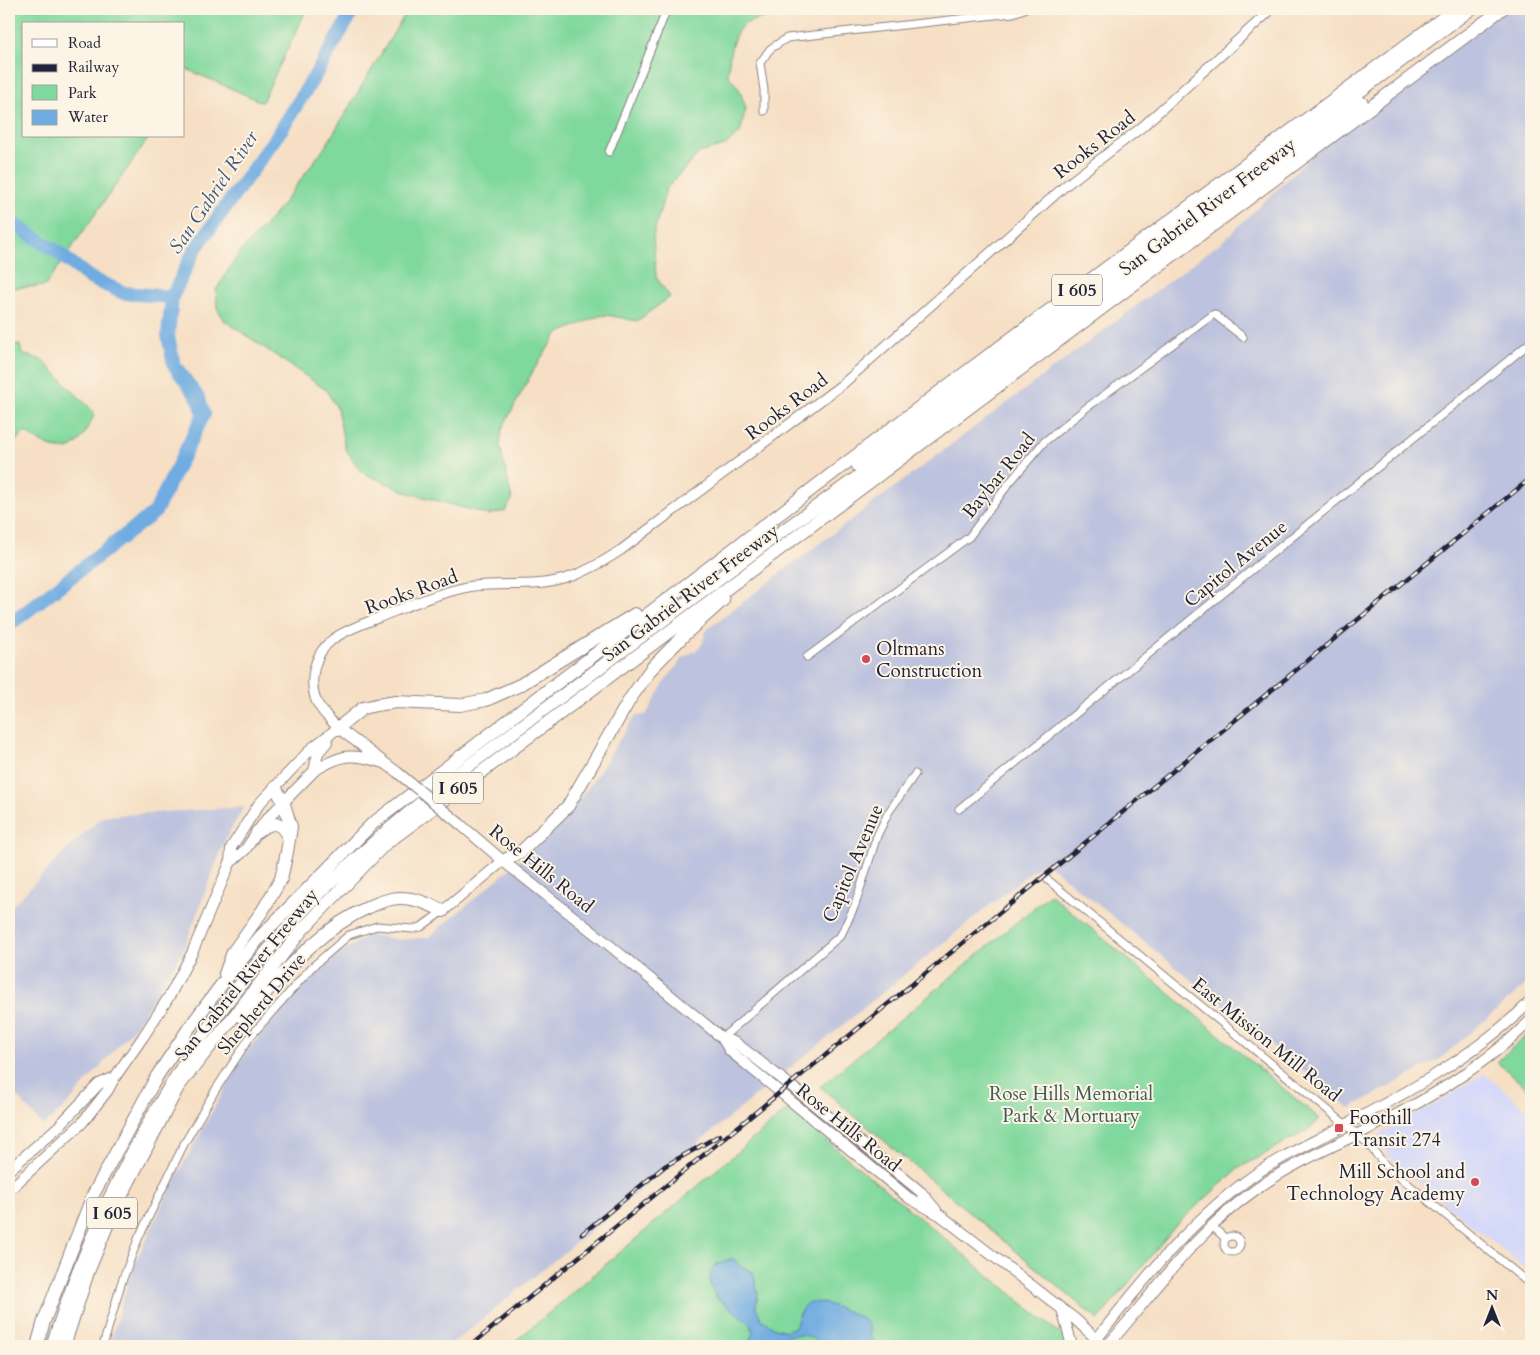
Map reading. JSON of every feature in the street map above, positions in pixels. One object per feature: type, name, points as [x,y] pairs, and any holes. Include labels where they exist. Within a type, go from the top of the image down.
[{"type":"highway","name":"San Gabriel River Freeway","points":[[37,1346],[57,1288],[93,1196],[158,1076],[189,1028],[222,984],[274,923],[372,824],[958,378],[1454,9]]},
{"type":"highway","points":[[595,654],[616,649],[955,392],[1471,9]]},
{"type":"highway","points":[[52,1346],[68,1293],[94,1230],[122,1171],[170,1086],[197,1044],[244,980],[298,916],[350,865],[394,825],[480,756],[781,532],[915,436],[1488,9]]},
{"type":"highway","name":"San Gabriel River Freeway","points":[[64,1346],[88,1272],[111,1216],[178,1088],[302,930],[384,844],[1502,9]]},
{"type":"highway","points":[[503,861],[522,851],[568,806],[630,699],[651,669],[684,635],[789,542]]},
{"type":"highway","points":[[338,728],[363,708],[376,705],[396,702],[460,705],[486,700],[520,685],[702,573]]},
{"type":"highway","points":[[222,984],[233,952],[264,910],[281,879],[291,827],[283,801],[275,787]]},
{"type":"highway","points":[[257,832],[272,823],[284,828],[289,839]]},
{"type":"highway","points":[[178,1088],[280,978],[324,934],[347,918],[379,903],[398,898],[413,899],[444,911]]},
{"type":"highway","points":[[47,1346],[76,1262],[98,1211],[129,1148],[160,1093],[194,1039],[250,964],[270,941],[274,923]]},
{"type":"main road","name":"Rose Hills Road","points":[[338,728],[397,772],[503,861],[722,1038],[730,1051],[909,1198],[940,1215],[1062,1309],[1099,1344]]},
{"type":"main road","points":[[314,771],[318,753],[338,728]]},
{"type":"main road","points":[[9,1190],[82,1123],[108,1090],[170,995],[192,953],[230,863],[231,848],[244,824],[259,804],[312,748],[338,728]]},
{"type":"main road","points":[[230,863],[245,850],[265,821],[283,801],[314,771],[334,759],[350,756],[385,763]]},
{"type":"main road","name":"Shepherd Drive","points":[[444,911],[503,861]]},
{"type":"main road","points":[[1099,1344],[1156,1267],[1203,1217],[1247,1181],[1283,1157],[1442,1072],[1478,1047],[1528,1004]]},
{"type":"main road","points":[[1483,1060],[1484,1050],[1516,1022],[1528,1004]]},
{"type":"main road","points":[[1099,1344],[1212,1225],[1254,1190],[1289,1167],[1425,1099],[1483,1060],[1531,1020]]},
{"type":"main road","points":[[9,1170],[59,1126],[99,1084],[115,1077]]},
{"type":"main road","points":[[1164,1276],[1162,1270],[1165,1263],[1199,1225],[1203,1217]]},
{"type":"main road","points":[[1062,1309],[1072,1346]]},
{"type":"street","points":[[609,152],[667,9]]},
{"type":"street","points":[[764,111],[764,90],[760,63],[770,49],[787,38],[1014,13],[1024,9]]},
{"type":"street","name":"Rooks Road","points":[[338,728],[315,699],[312,679],[316,661],[324,647],[333,638],[448,591],[475,586],[532,585],[563,580],[594,568],[621,550],[844,383],[1065,186],[1142,128],[1272,9]]},
{"type":"street","name":"Baybar Road","points":[[807,657],[969,538],[1010,482],[1044,442],[1085,409],[1214,314],[1243,337]]},
{"type":"street","name":"Capitol Avenue","points":[[959,809],[1531,342]]},
{"type":"street","name":"Capitol Avenue","points":[[722,1038],[840,935],[855,905],[880,828],[915,774]]},
{"type":"street","name":"East Mission Mill Road","points":[[1048,880],[1357,1134],[1386,1166],[1531,1285]]},
{"type":"street","name":"Shepherd Drive","points":[[102,1346],[121,1284],[138,1239],[184,1144],[216,1089],[250,1037],[311,968],[349,935],[378,926],[413,929],[421,927],[444,911]]},
{"type":"street","points":[[1212,1225],[1224,1237]]},
{"type":"shaded area","points":[[1497,9],[1531,9],[1531,980],[1440,1059],[1350,1108],[1044,861],[449,1346],[109,1346],[131,1272],[173,1183],[244,1054],[323,963],[369,935],[400,940],[429,937],[538,845],[589,787],[635,716],[646,715],[665,681],[683,658],[698,649],[702,644],[706,631],[710,627],[1224,240],[1325,143]]},
{"type":"shaded area","points":[[244,807],[225,840],[183,951],[137,1024],[66,1106],[43,1126],[9,1087],[9,909],[80,837],[104,816]]},
{"type":"shaded area","name":"Mill School and Technology Academy","points":[[1484,1073],[1531,1113],[1531,1273],[1394,1162],[1378,1142],[1380,1134],[1447,1097]]},
{"type":"green space","points":[[9,9],[307,9],[262,102],[185,68],[185,22],[22,22],[22,138],[149,138],[45,286],[9,288]]},
{"type":"green space","points":[[408,9],[817,9],[755,20],[746,23],[737,32],[731,50],[728,75],[739,89],[746,108],[740,133],[724,146],[699,153],[666,189],[653,236],[656,277],[670,297],[637,321],[607,315],[599,316],[557,334],[533,371],[502,429],[500,445],[512,500],[505,511],[489,515],[409,493],[361,472],[345,448],[337,408],[326,390],[224,320],[217,308],[216,290],[239,253],[276,213],[327,144]]},
{"type":"green space","points":[[9,343],[20,345],[22,354],[42,360],[94,412],[94,416],[84,434],[74,446],[67,449],[52,447],[24,432],[9,449]]},
{"type":"green space","name":"Rose Hills Memorial Park & Mortuary","points":[[1050,894],[1320,1119],[1308,1130],[1239,1168],[1179,1222],[1098,1320],[820,1087]]},
{"type":"green space","points":[[1531,1031],[1531,1092],[1497,1062]]},
{"type":"green space","points":[[788,1109],[1072,1344],[1071,1346],[510,1346]]},
{"type":"water","points":[[734,1259],[740,1266],[753,1272],[758,1293],[756,1307],[761,1319],[775,1328],[786,1331],[795,1327],[805,1305],[807,1303],[819,1302],[861,1318],[869,1327],[871,1339],[881,1346],[820,1346],[816,1341],[804,1335],[790,1335],[778,1341],[774,1346],[747,1346],[753,1333],[751,1324],[717,1298],[710,1284],[710,1273],[715,1265]]},
{"type":"waterway","name":"San Gabriel River","points":[[9,625],[155,512],[204,414],[199,399],[174,365],[168,336],[172,297],[194,251],[281,130],[354,9]]},
{"type":"waterway","points":[[9,221],[56,251],[90,278],[124,293],[172,297]]},
{"type":"railway","points":[[470,1346],[1531,478]]},
{"type":"railway","points":[[582,1234],[665,1166],[720,1135]]},
{"type":"place","name":"Oltmans Construction","points":[[866,659]]},
{"type":"place","name":"Foothill Transit 274","points":[[1339,1128]]},
{"type":"place","name":"Mill School and Technology Academy","points":[[1475,1182]]}]
